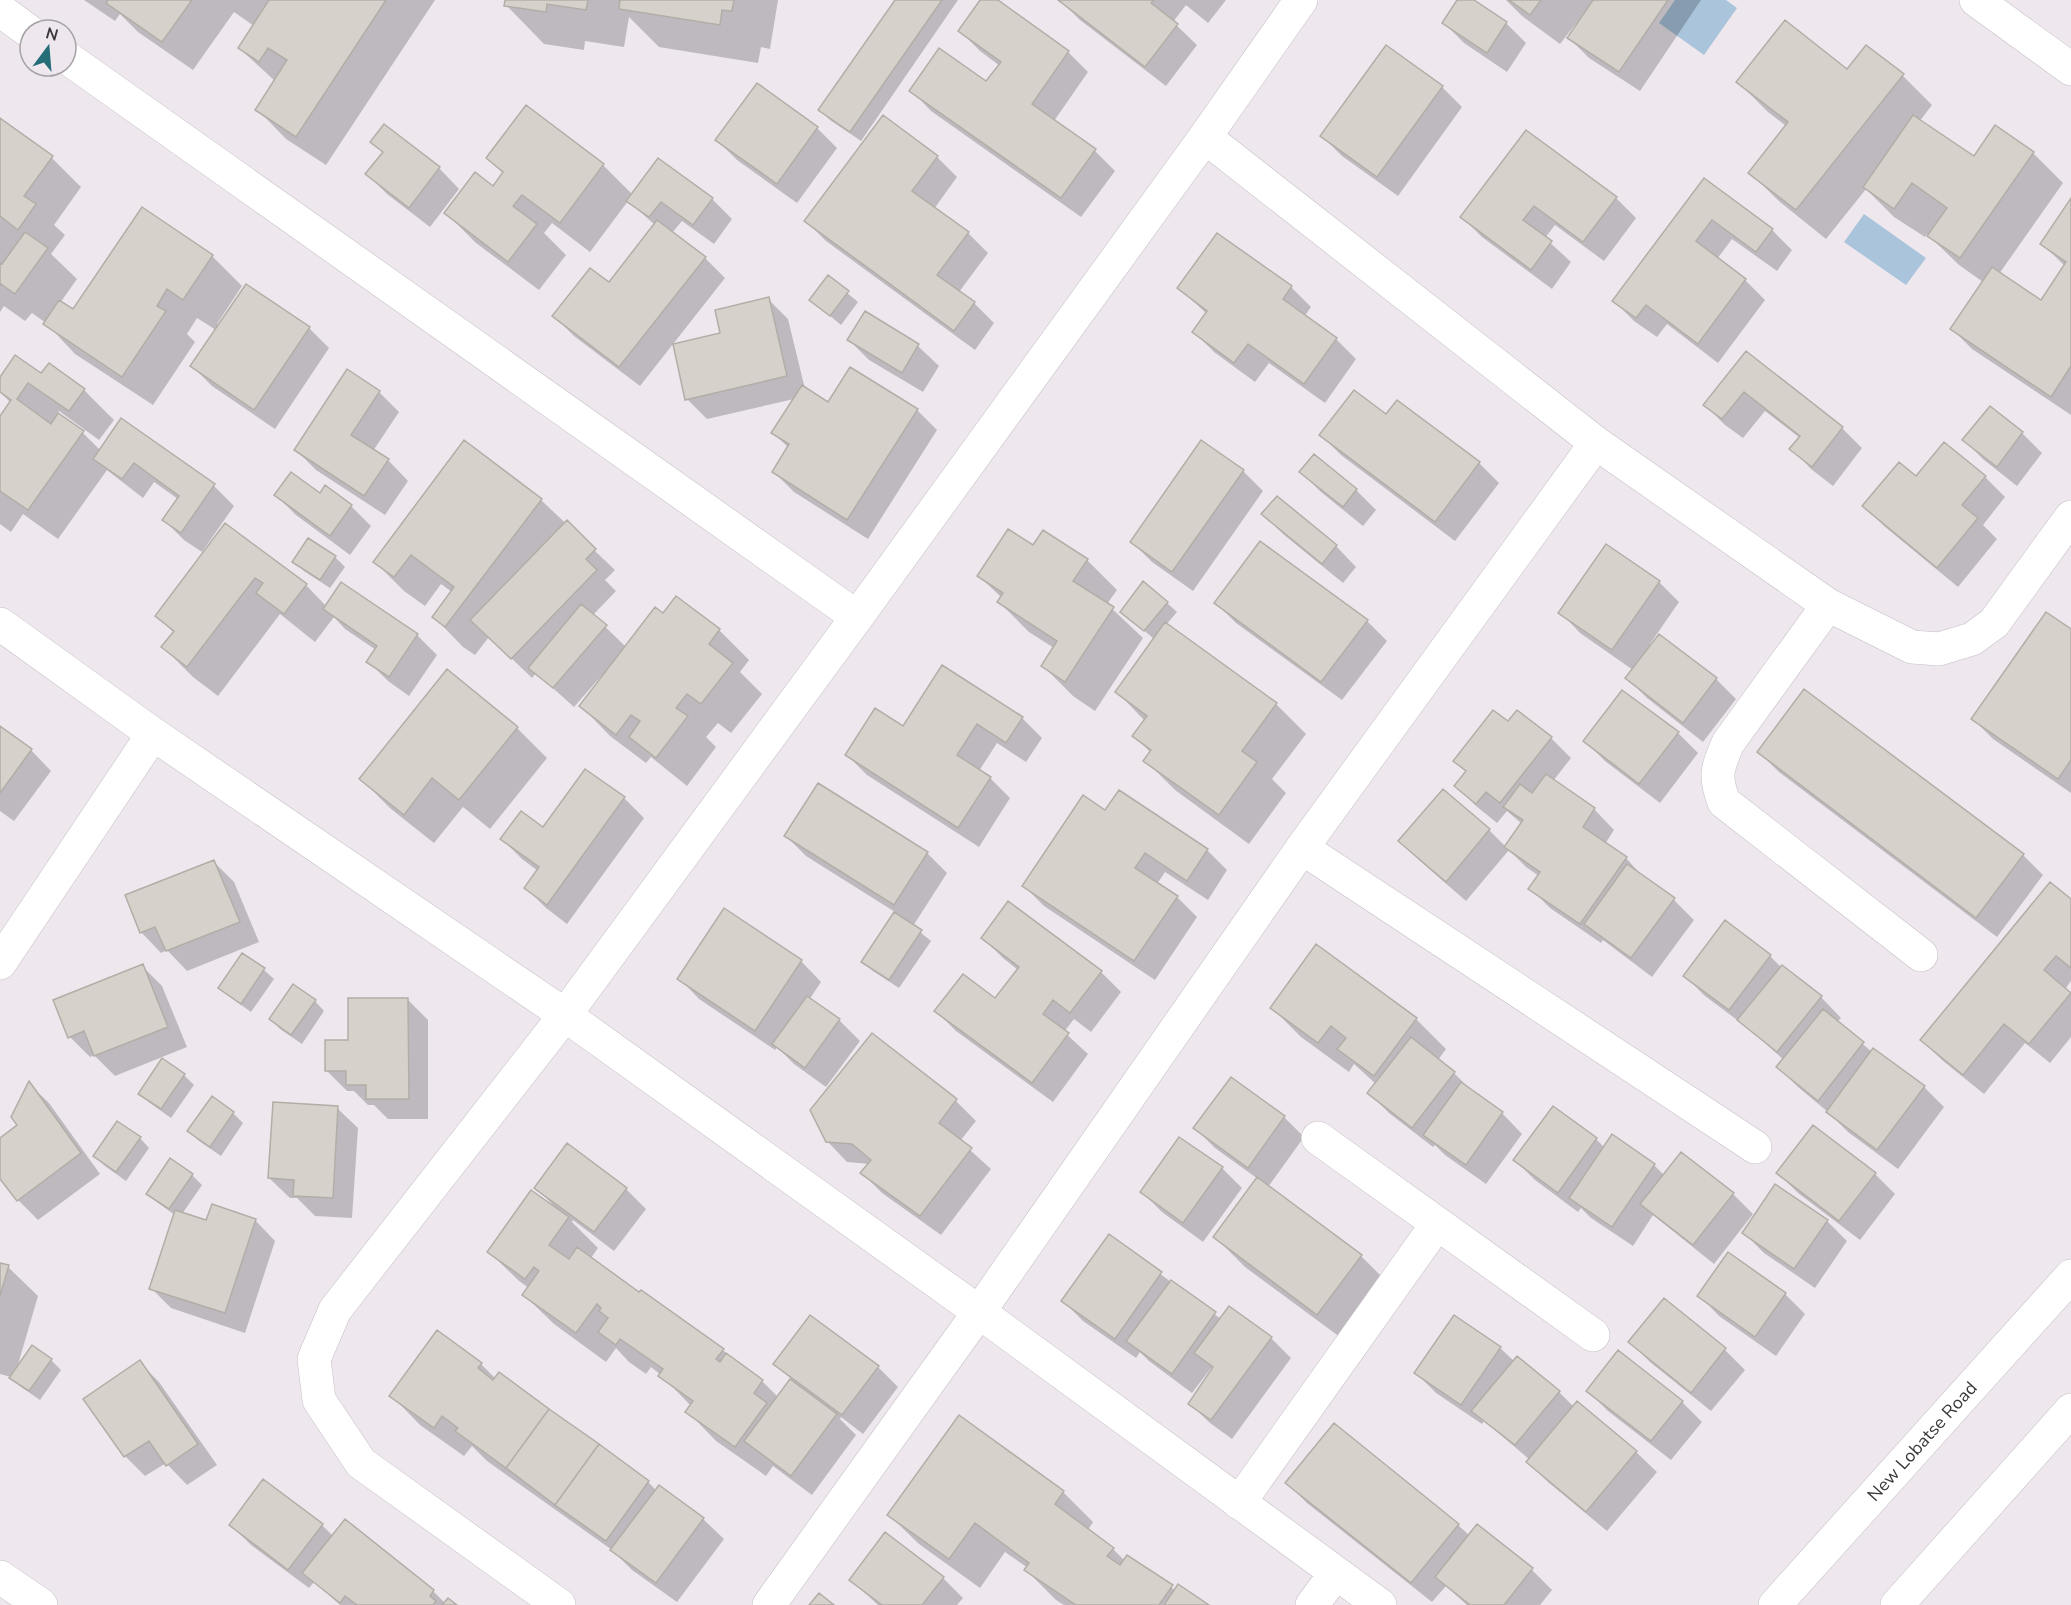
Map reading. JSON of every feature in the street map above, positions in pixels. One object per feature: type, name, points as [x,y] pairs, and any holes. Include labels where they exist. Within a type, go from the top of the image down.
[{"type":"street","points":[[559,1605],[361,1463],[319,1400],[314,1359],[335,1310],[565,1015],[1205,137],[1300,0]]},
{"type":"street","points":[[1976,0],[2071,69]]},
{"type":"street","points":[[0,10],[18,23]]},
{"type":"street","points":[[78,65],[857,617]]},
{"type":"street","points":[[1205,137],[1596,443],[1828,605],[1912,647],[1939,649],[1972,639],[1994,623],[2071,517]]},
{"type":"street","points":[[769,1605],[979,1312],[1302,848],[1596,443]]},
{"type":"street","points":[[1828,605],[1728,743],[1719,765],[1717,784],[1724,802],[1921,954]]},
{"type":"street","points":[[0,624],[153,734],[565,1015],[979,1312],[1380,1605]]},
{"type":"street","points":[[0,963],[153,734]]},
{"type":"street","points":[[1302,848],[1755,1147]]},
{"type":"street","points":[[1318,1138],[1593,1335]]},
{"type":"street","points":[[1239,1503],[1437,1224]]},
{"type":"street","name":"New Lobatse Road","points":[[1775,1605],[2071,1276]]},
{"type":"street","points":[[1897,1605],[2071,1410]]},
{"type":"street","points":[[1312,1605],[1335,1574]]},
{"type":"street","points":[[0,1577],[41,1605]]},
{"type":"water","points":[[1675,0],[1726,0],[1737,8],[1704,55],[1659,23]]},
{"type":"water","points":[[1864,214],[1926,258],[1906,285],[1844,242]]},
{"type":"building","points":[[108,0],[192,0],[162,42],[106,3]]},
{"type":"building","points":[[269,0],[386,0],[296,137],[255,110],[287,60],[268,48],[259,62],[238,48]]},
{"type":"building","points":[[505,0],[588,0],[586,10],[547,4],[546,12],[504,6]]},
{"type":"building","points":[[620,0],[734,0],[732,11],[722,10],[720,25],[619,9]]},
{"type":"building","points":[[895,0],[942,0],[850,132],[818,110]]},
{"type":"building","points":[[980,0],[998,0],[1069,51],[1032,104],[1096,149],[1061,198],[909,91],[939,48],[986,81],[1001,62],[958,31]]},
{"type":"building","points":[[1058,0],[1154,0],[1151,3],[1178,24],[1145,67]]},
{"type":"building","points":[[1457,0],[1474,0],[1507,22],[1487,53],[1442,23]]},
{"type":"building","points":[[1509,0],[1541,0],[1530,15]]},
{"type":"building","points":[[1593,0],[1668,0],[1619,72],[1567,38]]},
{"type":"building","points":[[1785,20],[1847,69],[1866,45],[1904,74],[1796,210],[1748,173],[1788,122],[1736,82]]},
{"type":"building","points":[[1386,45],[1443,86],[1377,177],[1320,136]]},
{"type":"building","points":[[757,83],[818,127],[777,184],[715,140]]},
{"type":"building","points":[[526,105],[604,164],[560,223],[522,195],[513,206],[537,224],[508,262],[444,213],[475,172],[493,186],[503,172],[486,158]]},
{"type":"building","points":[[883,115],[938,156],[912,191],[969,232],[937,275],[975,302],[954,331],[804,221]]},
{"type":"building","points":[[1913,115],[1974,156],[1995,125],[2034,152],[1960,258],[1927,236],[1947,208],[1912,183],[1894,209],[1863,187]]},
{"type":"building","points":[[0,118],[53,156],[24,196],[36,204],[18,230],[0,216]]},
{"type":"building","points":[[384,124],[440,167],[409,208],[365,174],[383,152],[370,142]]},
{"type":"building","points":[[1526,130],[1617,197],[1583,242],[1534,206],[1523,220],[1552,241],[1531,270],[1460,217]]},
{"type":"building","points":[[658,158],[713,198],[693,225],[661,202],[649,217],[626,201]]},
{"type":"building","points":[[1704,178],[1773,229],[1756,252],[1712,220],[1696,241],[1746,279],[1698,344],[1646,305],[1636,318],[1612,301]]},
{"type":"building","points":[[2071,198],[2071,366],[2051,397],[1950,329],[1992,267],[2041,300],[2066,262],[2040,244]]},
{"type":"building","points":[[142,207],[213,255],[183,300],[167,289],[157,306],[166,311],[122,377],[43,324],[59,300],[73,309]]},
{"type":"building","points":[[657,220],[706,257],[619,367],[552,316],[590,268],[609,282]]},
{"type":"building","points":[[25,232],[48,248],[15,294],[1,284],[0,286],[0,263],[2,264]]},
{"type":"building","points":[[1217,233],[1292,286],[1283,299],[1337,338],[1304,384],[1248,344],[1234,363],[1192,332],[1207,311],[1177,288]]},
{"type":"building","points":[[828,275],[849,291],[830,316],[809,300]]},
{"type":"building","points":[[246,284],[310,327],[254,410],[190,366]]},
{"type":"building","points":[[769,297],[787,376],[685,400],[673,344],[720,333],[715,310]]},
{"type":"building","points":[[865,311],[919,344],[902,373],[847,340]]},
{"type":"building","points":[[1746,351],[1843,427],[1812,467],[1789,449],[1800,436],[1744,392],[1722,419],[1703,405]]},
{"type":"building","points":[[15,355],[41,373],[49,363],[85,389],[69,411],[28,383],[17,399],[51,424],[58,413],[84,431],[28,510],[0,491],[0,416],[11,400],[0,392],[0,377]]},
{"type":"building","points":[[850,367],[918,409],[847,520],[772,472],[789,444],[771,433],[802,385],[828,402]]},
{"type":"building","points":[[347,369],[380,391],[351,435],[389,459],[364,496],[294,450]]},
{"type":"building","points":[[1354,390],[1386,414],[1397,400],[1480,462],[1435,522],[1319,435]]},
{"type":"building","points":[[1990,406],[2023,432],[1997,467],[1962,440]]},
{"type":"building","points":[[121,418],[215,484],[181,533],[162,520],[179,496],[134,463],[122,479],[93,459]]},
{"type":"building","points":[[464,440],[542,499],[445,627],[432,617],[454,587],[411,555],[394,577],[373,562]]},
{"type":"building","points":[[1201,440],[1244,470],[1172,572],[1130,542]]},
{"type":"building","points":[[1944,442],[1986,476],[1962,505],[1978,518],[1937,568],[1862,506],[1899,462],[1916,476]]},
{"type":"building","points":[[1314,454],[1357,489],[1343,507],[1299,472]]},
{"type":"building","points":[[291,472],[320,493],[325,485],[352,505],[330,536],[274,495]]},
{"type":"building","points":[[1277,496],[1337,545],[1322,564],[1261,514]]},
{"type":"building","points":[[567,520],[596,549],[586,559],[597,570],[511,659],[470,620]]},
{"type":"building","points":[[225,523],[307,584],[284,614],[256,593],[263,583],[255,578],[187,667],[161,647],[174,631],[155,616]]},
{"type":"building","points":[[1008,529],[1033,545],[1043,530],[1088,559],[1073,581],[1114,607],[1065,682],[1041,666],[1057,641],[997,602],[1003,593],[977,576]]},
{"type":"building","points":[[308,538],[336,556],[320,580],[292,562]]},
{"type":"building","points":[[1260,541],[1368,620],[1321,682],[1214,603]]},
{"type":"building","points":[[1606,544],[1660,581],[1612,650],[1558,613]]},
{"type":"building","points":[[1143,581],[1168,602],[1144,631],[1120,612]]},
{"type":"building","points":[[341,582],[418,634],[389,677],[366,662],[377,646],[323,609]]},
{"type":"building","points":[[676,596],[720,629],[709,644],[733,663],[701,704],[687,694],[676,708],[688,716],[656,758],[629,737],[640,721],[631,715],[616,735],[579,706],[655,607],[663,613]]},
{"type":"building","points":[[581,604],[607,625],[553,688],[528,668]]},
{"type":"building","points":[[2046,612],[2071,629],[2071,760],[2058,779],[1971,719]]},
{"type":"building","points":[[1165,622],[1277,703],[1242,751],[1257,762],[1219,815],[1143,761],[1151,750],[1132,736],[1147,716],[1115,692]]},
{"type":"building","points":[[1659,634],[1717,678],[1683,723],[1625,678]]},
{"type":"building","points":[[942,665],[1023,717],[1006,743],[977,724],[957,755],[991,777],[958,828],[845,755],[875,708],[903,726]]},
{"type":"building","points":[[447,669],[518,727],[459,800],[432,778],[404,815],[359,779]]},
{"type":"building","points":[[1804,689],[2024,854],[1976,918],[1757,752]]},
{"type":"building","points":[[1622,690],[1679,732],[1639,784],[1583,741]]},
{"type":"building","points":[[1493,710],[1508,721],[1517,710],[1552,737],[1500,803],[1486,792],[1476,804],[1454,786],[1466,771],[1453,761]]},
{"type":"building","points":[[0,726],[32,749],[0,793]]},
{"type":"building","points":[[585,769],[625,797],[547,905],[524,888],[539,867],[500,839],[521,811],[543,827]]},
{"type":"building","points":[[1546,774],[1595,808],[1583,827],[1627,857],[1580,924],[1528,889],[1540,872],[1504,847],[1523,820],[1503,807],[1520,784],[1532,793]]},
{"type":"building","points":[[818,783],[928,852],[894,905],[784,836]]},
{"type":"building","points":[[1443,789],[1490,829],[1446,882],[1398,841]]},
{"type":"building","points":[[1119,790],[1208,849],[1187,881],[1145,853],[1135,868],[1178,896],[1134,961],[1022,886],[1083,795],[1105,810]]},
{"type":"building","points":[[214,860],[240,922],[166,951],[155,927],[140,933],[125,895]]},
{"type":"building","points":[[1627,864],[1675,898],[1631,958],[1584,924]]},
{"type":"building","points":[[2050,882],[2071,899],[2071,968],[2056,956],[2044,970],[2071,993],[2029,1044],[2004,1024],[1963,1075],[1920,1040]]},
{"type":"building","points":[[1008,901],[1102,971],[1070,1013],[1053,1000],[1043,1014],[1069,1033],[1032,1083],[934,1011],[963,974],[995,998],[1019,967],[981,938]]},
{"type":"building","points":[[724,908],[802,960],[755,1031],[677,979]]},
{"type":"building","points":[[894,912],[922,930],[889,980],[861,962]]},
{"type":"building","points":[[1725,920],[1771,955],[1729,1010],[1683,976]]},
{"type":"building","points":[[1316,944],[1417,1018],[1374,1076],[1337,1049],[1346,1038],[1331,1026],[1318,1043],[1270,1008]]},
{"type":"building","points":[[242,953],[265,968],[241,1004],[218,988]]},
{"type":"building","points":[[143,964],[168,1027],[94,1056],[84,1031],[68,1038],[53,1000]]},
{"type":"building","points":[[1782,965],[1822,996],[1777,1052],[1737,1020]]},
{"type":"building","points":[[293,984],[316,1000],[291,1035],[269,1019]]},
{"type":"building","points":[[807,996],[840,1019],[805,1068],[772,1044]]},
{"type":"building","points":[[348,998],[408,998],[409,1099],[366,1099],[366,1085],[346,1085],[346,1071],[325,1071],[325,1040],[348,1040]]},
{"type":"building","points":[[1823,1009],[1864,1042],[1818,1101],[1776,1067]]},
{"type":"building","points":[[872,1033],[957,1099],[939,1123],[972,1148],[920,1216],[860,1173],[871,1160],[852,1144],[826,1142],[810,1110]]},
{"type":"building","points":[[1411,1037],[1455,1072],[1412,1128],[1367,1093]]},
{"type":"building","points":[[1873,1048],[1925,1086],[1877,1150],[1826,1112]]},
{"type":"building","points":[[162,1058],[185,1074],[161,1109],[138,1094]]},
{"type":"building","points":[[1231,1077],[1285,1116],[1248,1168],[1193,1128]]},
{"type":"building","points":[[29,1081],[81,1153],[17,1201],[0,1179],[0,1138],[17,1125],[11,1117]]},
{"type":"building","points":[[1461,1082],[1503,1112],[1466,1165],[1423,1135]]},
{"type":"building","points":[[212,1096],[234,1112],[210,1147],[187,1131]]},
{"type":"building","points":[[273,1102],[338,1106],[333,1198],[293,1196],[294,1180],[268,1178]]},
{"type":"building","points":[[1553,1106],[1597,1138],[1558,1193],[1513,1160]]},
{"type":"building","points":[[117,1121],[141,1137],[116,1172],[93,1156]]},
{"type":"building","points":[[1813,1125],[1876,1173],[1839,1221],[1776,1173]]},
{"type":"building","points":[[1612,1134],[1655,1164],[1612,1227],[1569,1198]]},
{"type":"building","points":[[1179,1137],[1223,1167],[1183,1223],[1140,1192]]},
{"type":"building","points":[[567,1143],[627,1188],[594,1232],[534,1188]]},
{"type":"building","points":[[1681,1152],[1734,1193],[1693,1245],[1640,1204]]},
{"type":"building","points":[[170,1158],[193,1174],[169,1209],[146,1194]]},
{"type":"building","points":[[1257,1177],[1362,1255],[1317,1315],[1213,1237]]},
{"type":"building","points":[[1775,1184],[1828,1220],[1794,1269],[1742,1233]]},
{"type":"building","points":[[531,1190],[569,1217],[549,1245],[569,1259],[577,1247],[724,1349],[716,1359],[720,1362],[726,1353],[763,1380],[754,1393],[767,1403],[735,1447],[685,1412],[693,1401],[658,1376],[663,1369],[620,1339],[616,1345],[598,1332],[608,1318],[599,1311],[601,1308],[597,1304],[576,1333],[522,1295],[539,1271],[534,1267],[525,1279],[487,1252]]},
{"type":"building","points":[[212,1204],[256,1219],[225,1313],[149,1289],[175,1210],[206,1220]]},
{"type":"building","points":[[1109,1234],[1162,1272],[1115,1339],[1061,1301]]},
{"type":"building","points":[[1728,1252],[1786,1293],[1755,1337],[1697,1296]]},
{"type":"building","points":[[0,1263],[9,1265],[0,1296]]},
{"type":"building","points":[[1171,1280],[1216,1312],[1172,1374],[1126,1341]]},
{"type":"building","points":[[1664,1298],[1726,1348],[1691,1393],[1628,1342]]},
{"type":"building","points":[[1229,1306],[1272,1337],[1211,1420],[1188,1404],[1213,1367],[1194,1353]]},
{"type":"building","points":[[810,1315],[879,1366],[842,1415],[773,1364]]},
{"type":"building","points":[[1454,1315],[1501,1347],[1461,1405],[1414,1373]]},
{"type":"building","points":[[437,1330],[482,1363],[478,1368],[493,1380],[499,1372],[549,1409],[506,1468],[455,1431],[458,1428],[442,1416],[434,1428],[389,1396]]},
{"type":"building","points":[[32,1345],[52,1359],[29,1391],[9,1378]]},
{"type":"building","points":[[1618,1350],[1683,1401],[1651,1441],[1586,1391]]},
{"type":"building","points":[[1517,1356],[1560,1391],[1515,1445],[1471,1411]]},
{"type":"building","points":[[140,1360],[198,1444],[166,1466],[149,1441],[124,1457],[83,1399]]},
{"type":"building","points":[[790,1379],[837,1414],[791,1476],[744,1441]]},
{"type":"building","points":[[1577,1401],[1637,1451],[1586,1512],[1526,1462]]},
{"type":"building","points":[[549,1409],[599,1444],[555,1505],[506,1468]]},
{"type":"building","points":[[959,1415],[1064,1491],[1055,1504],[1114,1548],[1107,1556],[1120,1565],[1127,1555],[1173,1585],[1159,1605],[1076,1605],[1024,1570],[1029,1563],[975,1523],[949,1559],[887,1515]]},
{"type":"building","points":[[1334,1423],[1459,1524],[1411,1583],[1285,1483]]},
{"type":"building","points":[[599,1444],[649,1481],[606,1541],[555,1505]]},
{"type":"building","points":[[263,1479],[323,1524],[288,1570],[229,1525]]},
{"type":"building","points":[[659,1485],[704,1518],[656,1583],[610,1550]]},
{"type":"building","points":[[345,1519],[434,1590],[430,1596],[436,1601],[433,1605],[357,1605],[345,1596],[340,1603],[302,1573]]},
{"type":"building","points":[[1477,1524],[1533,1568],[1504,1605],[1470,1605],[1435,1577]]},
{"type":"building","points":[[885,1532],[944,1577],[922,1605],[882,1605],[849,1580]]},
{"type":"building","points":[[1178,1584],[1209,1605],[1164,1605]]},
{"type":"building","points":[[819,1593],[834,1605],[809,1605]]},
{"type":"building","points":[[448,1598],[457,1605],[442,1605]]}]
